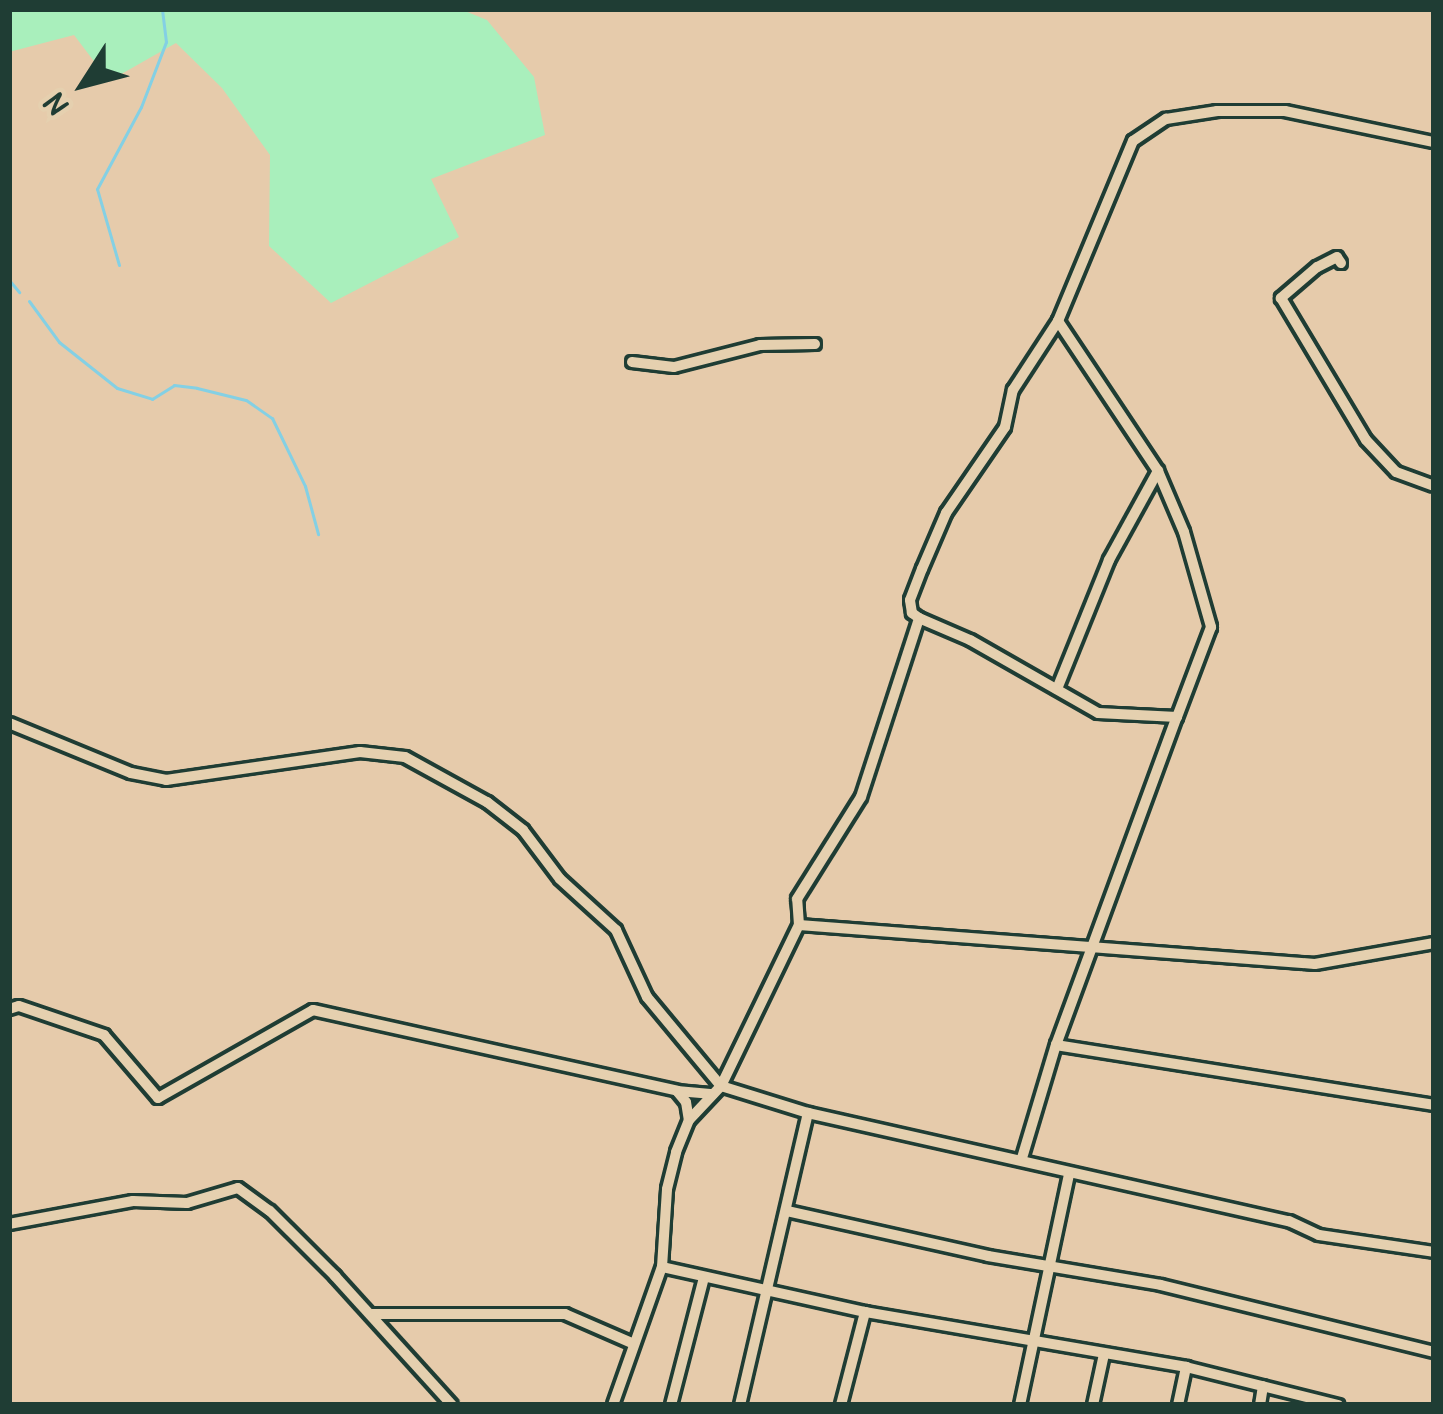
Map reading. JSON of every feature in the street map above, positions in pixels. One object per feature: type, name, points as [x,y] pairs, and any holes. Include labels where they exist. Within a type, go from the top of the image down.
[{"type":"street","points":[[1177,717],[1098,713],[912,614],[910,600],[946,513],[996,442],[1013,390],[1058,321],[1133,141],[1166,119],[1216,111],[1285,111],[1434,142]]},
{"type":"street","points":[[1341,262],[1337,257],[1317,267],[1281,298],[1366,440],[1396,472],[1434,486]]},
{"type":"street","points":[[1022,1158],[1057,1045],[1211,627],[1184,532],[1158,471],[1058,321]]},
{"type":"street","points":[[632,362],[674,367],[760,345],[815,344]]},
{"type":"street","points":[[1057,688],[1109,560],[1158,471]]},
{"type":"street","points":[[613,1405],[662,1267],[668,1235],[667,1189],[689,1120],[717,1090],[799,925],[797,898],[861,797],[919,618]]},
{"type":"street","points":[[9,723],[131,773],[166,780],[360,752],[404,757],[437,771],[508,817],[560,879],[616,930],[647,997],[717,1090]]},
{"type":"street","points":[[799,925],[1315,964],[1434,943]]},
{"type":"street","points":[[9,1009],[19,1006],[104,1035],[158,1098],[313,1010],[677,1091],[717,1090],[1022,1158],[1069,1174],[1289,1221],[1319,1235],[1434,1252]]},
{"type":"street","points":[[1057,1045],[1434,1105]]},
{"type":"street","points":[[677,1091],[686,1102],[689,1120]]},
{"type":"street","points":[[740,1405],[808,1113]]},
{"type":"street","points":[[1020,1405],[1069,1174]]},
{"type":"street","points":[[9,1224],[133,1201],[188,1203],[238,1188],[270,1211],[372,1314],[452,1405]]},
{"type":"street","points":[[788,1211],[1049,1268],[1181,1290],[1434,1352]]},
{"type":"street","points":[[662,1267],[771,1287],[865,1312],[1186,1367],[1338,1405]]},
{"type":"street","points":[[671,1405],[704,1277]]},
{"type":"street","points":[[841,1405],[865,1312]]},
{"type":"street","points":[[372,1314],[565,1314],[634,1344]]},
{"type":"street","points":[[1094,1405],[1104,1354]]},
{"type":"street","points":[[1178,1405],[1186,1367]]},
{"type":"street","points":[[1260,1405],[1263,1386]]},
{"type":"green space","points":[[9,9],[460,9],[487,20],[534,77],[545,135],[431,179],[459,237],[331,303],[269,246],[270,155],[222,88],[176,43],[109,81],[74,35],[9,52]]},
{"type":"waterway","points":[[119,265],[97,189],[141,107],[166,42],[162,9]]},
{"type":"waterway","points":[[9,280],[19,292]]},
{"type":"waterway","points":[[29,301],[59,342],[117,388],[152,399],[174,385],[197,388],[246,400],[272,418],[305,486],[318,534]]}]
